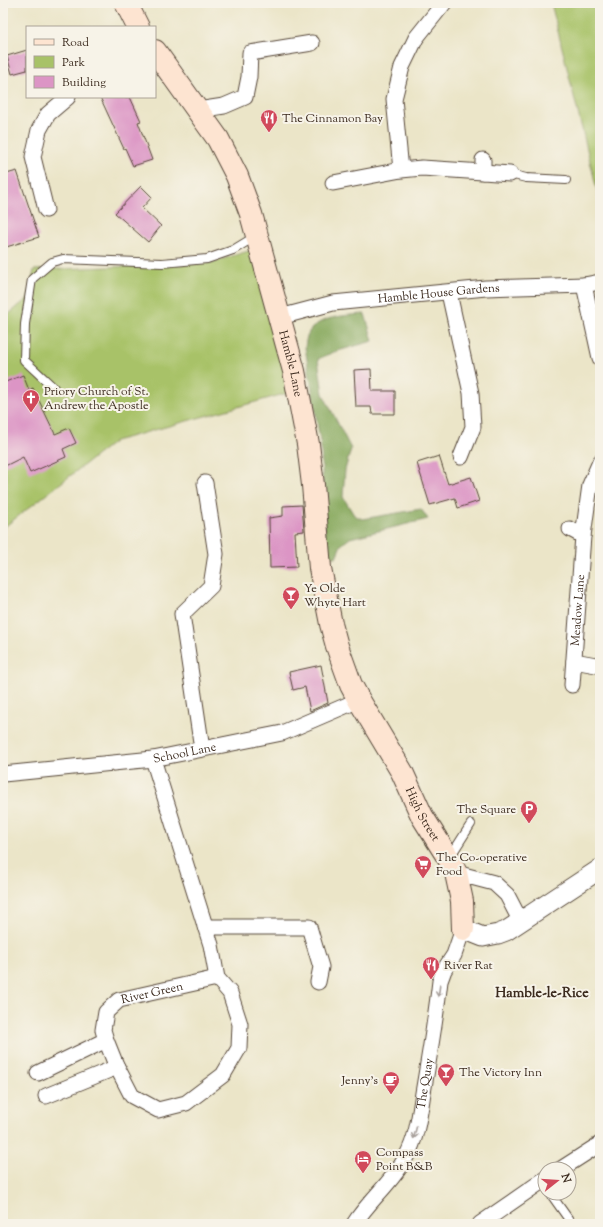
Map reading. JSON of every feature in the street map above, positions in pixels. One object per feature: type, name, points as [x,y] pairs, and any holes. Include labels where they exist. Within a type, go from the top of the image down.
[{"type":"main road","points":[[126,3],[138,26]]},
{"type":"main road","name":"Hamble Lane","points":[[156,52],[218,139],[237,176],[251,214],[294,371],[308,444],[313,485],[317,546],[325,595],[337,646],[351,685],[359,700]]},
{"type":"main road","name":"High Street","points":[[359,700],[402,772],[422,816],[452,866]]},
{"type":"main road","points":[[452,866],[462,902],[464,929]]},
{"type":"street","points":[[401,170],[394,99],[402,67],[416,38],[444,3]]},
{"type":"street","points":[[198,110],[224,106],[245,97],[249,77],[250,53],[312,43]]},
{"type":"street","points":[[46,210],[33,157],[40,130],[48,114],[67,98]]},
{"type":"street","points":[[333,183],[401,170],[422,168],[483,166],[510,174]]},
{"type":"street","name":"Hamble House Gardens","points":[[280,317],[333,303],[449,293],[486,288],[584,285],[600,282]]},
{"type":"street","points":[[584,285],[600,358]]},
{"type":"street","points":[[449,293],[471,393],[473,427],[461,457]]},
{"type":"street","name":"Meadow Lane","points":[[572,685],[574,661],[576,533],[590,485],[600,462]]},
{"type":"street","points":[[202,749],[182,614],[211,586],[216,554],[205,483]]},
{"type":"street","points":[[574,661],[596,665],[600,664]]},
{"type":"street","name":"School Lane","points":[[3,774],[153,759],[282,733],[359,700]]},
{"type":"street","points":[[153,759],[211,945],[217,978]]},
{"type":"street","points":[[452,866],[494,883],[507,895],[521,922]]},
{"type":"street","points":[[464,929],[483,937],[506,931],[600,869]]},
{"type":"street","points":[[205,926],[309,926],[321,967],[318,982]]},
{"type":"street","name":"The Quay","points":[[354,1224],[398,1170],[406,1157],[413,1140],[419,1119],[440,981],[444,970],[454,955],[464,929]]},
{"type":"street","name":"River Green","points":[[217,978],[230,993],[240,1024],[239,1048],[223,1075],[186,1103],[158,1110],[132,1096],[117,1067],[106,1040],[104,1030],[106,1012],[119,1000],[217,978]]},
{"type":"street","points":[[38,1073],[106,1040]]},
{"type":"street","points":[[46,1096],[117,1067]]},
{"type":"street","points":[[573,1161],[600,1144]]},
{"type":"street","points":[[490,1221],[537,1191]]},
{"type":"lane","points":[[510,174],[526,178],[566,180]]},
{"type":"lane","points":[[54,388],[24,360],[25,324],[32,279],[52,262],[64,259],[162,263],[207,259],[233,250],[257,236]]},
{"type":"lane","points":[[452,866],[472,824]]},
{"type":"lane","points":[[557,1201],[572,1224]]},
{"type":"green space","points":[[551,3],[600,3],[600,202]]},
{"type":"green space","points":[[258,248],[295,391],[115,441],[3,528],[3,319],[28,298],[34,270],[210,263]]},
{"type":"green space","points":[[365,314],[373,341],[334,352],[318,359],[323,394],[351,449],[345,470],[343,497],[354,515],[362,519],[421,509],[428,519],[350,538],[341,545],[336,557],[326,557],[321,447],[305,347],[308,334],[320,323],[334,317]]},
{"type":"building","points":[[26,50],[26,70],[12,74],[7,56]]},
{"type":"building","points":[[100,98],[130,98],[141,121],[138,122],[152,160],[133,166],[125,148],[124,149]]},
{"type":"building","points":[[17,171],[39,237],[3,248],[3,175]]},
{"type":"building","points":[[141,186],[152,197],[142,208],[161,226],[148,242],[115,213]]},
{"type":"building","points":[[371,369],[372,391],[395,391],[395,414],[372,414],[371,407],[356,407],[354,370]]},
{"type":"building","name":"Priory Church of St. Andrew the Apostle","points":[[23,375],[29,390],[33,388],[55,434],[69,428],[76,443],[63,449],[66,457],[30,473],[23,457],[3,467],[3,383]]},
{"type":"building","points":[[439,456],[448,484],[471,477],[479,501],[458,508],[455,498],[430,505],[417,463]]},
{"type":"building","points":[[302,505],[304,531],[295,532],[297,567],[270,568],[269,518],[283,516],[283,506]]},
{"type":"building","points":[[321,665],[328,703],[310,711],[305,687],[293,690],[289,672]]},
{"type":"place","name":"The Cinnamon Bay","points":[[269,133]]},
{"type":"place","name":"Priory Church of St. Andrew the Apostle","points":[[31,413]]},
{"type":"place","name":"Ye Olde Whyte Hart","points":[[291,610]]},
{"type":"place","name":"The Square","points":[[529,824]]},
{"type":"place","name":"The Co-operative Food","points":[[423,879]]},
{"type":"place","name":"River Rat","points":[[431,980]]},
{"type":"place","name":"The Victory Inn","points":[[446,1087]]},
{"type":"place","name":"Jenny's","points":[[391,1095]]},
{"type":"place","name":"Compass Point B&B","points":[[363,1174]]},
{"type":"district","name":"Hamble-le-Rice","points":[[542,992]]}]
